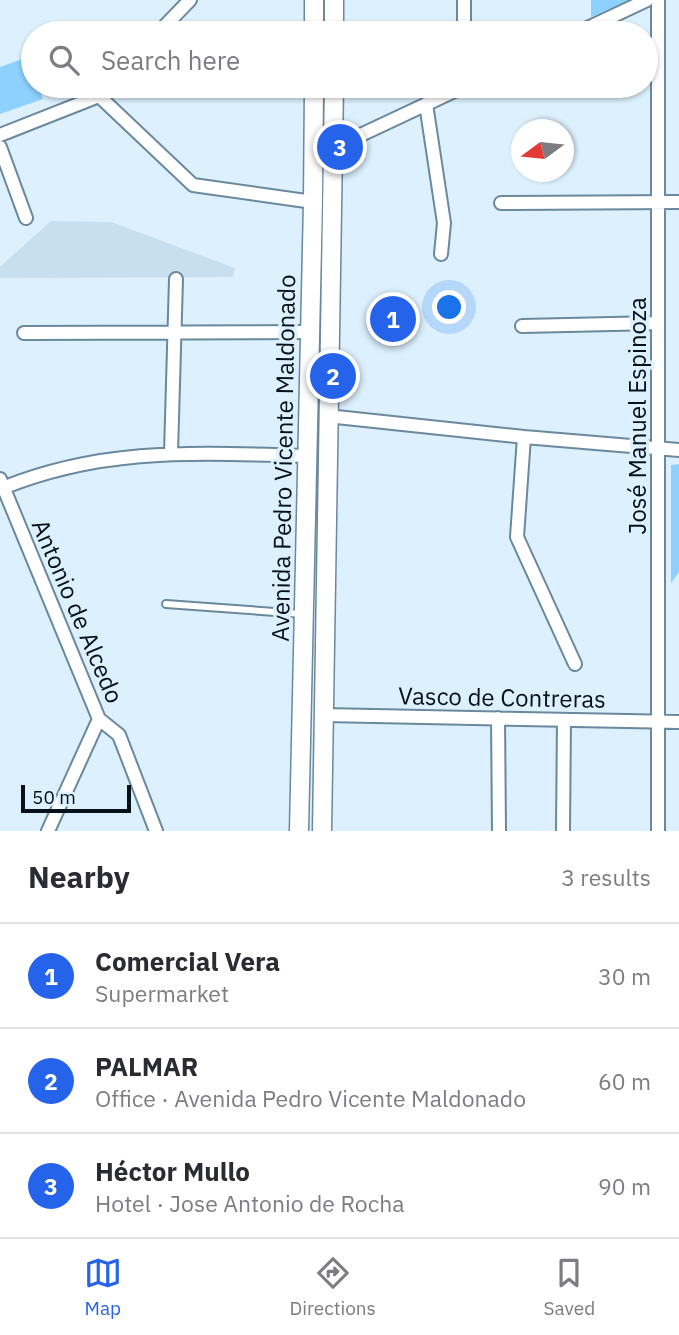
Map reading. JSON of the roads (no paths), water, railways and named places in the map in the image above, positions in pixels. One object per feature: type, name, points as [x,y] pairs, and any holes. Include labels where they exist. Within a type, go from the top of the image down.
[{"type":"main road","points":[[314,0],[314,21]]},
{"type":"main road","points":[[334,0],[334,21]]},
{"type":"main road","name":"Avenida Pedro Vicente Maldonado","points":[[299,831],[314,98]]},
{"type":"main road","name":"Avenida Pedro Vicente Maldonado","points":[[322,831],[334,98]]},
{"type":"street","points":[[170,21],[190,0]]},
{"type":"street","points":[[464,0],[464,21]]},
{"type":"street","points":[[602,21],[647,0]]},
{"type":"street","name":"José Manuel Espinoza","points":[[658,0],[658,21]]},
{"type":"street","points":[[0,135],[94,98]]},
{"type":"street","points":[[101,98],[193,185],[313,202]]},
{"type":"street","points":[[333,148],[439,98]]},
{"type":"street","name":"José Manuel Espinoza","points":[[658,98],[658,831]]},
{"type":"street","points":[[426,104],[444,223],[441,254]]},
{"type":"street","points":[[0,147],[26,218]]},
{"type":"street","points":[[501,203],[679,202]]},
{"type":"street","points":[[172,453],[176,279]]},
{"type":"street","points":[[522,326],[657,323]]},
{"type":"street","points":[[24,333],[311,332]]},
{"type":"street","points":[[327,416],[524,438],[679,450]]},
{"type":"street","points":[[524,438],[516,537],[575,664]]},
{"type":"street","points":[[1,485],[55,469],[118,457],[172,453],[308,456]]},
{"type":"street","name":"Antonio de Alcedo","points":[[1,485],[99,719],[119,735],[156,831]]},
{"type":"street","name":"Vasco de Contreras","points":[[324,715],[679,722]]},
{"type":"street","points":[[498,718],[499,831]]},
{"type":"street","points":[[48,831],[99,719]]},
{"type":"street","points":[[563,831],[564,720]]},
{"type":"lane","points":[[166,604],[305,614]]},
{"type":"place","name":"Héctor Mullo","points":[[340,147]]},
{"type":"place","name":"Comercial Vera","points":[[393,319]]},
{"type":"place","name":"PALMAR","points":[[333,376]]}]
